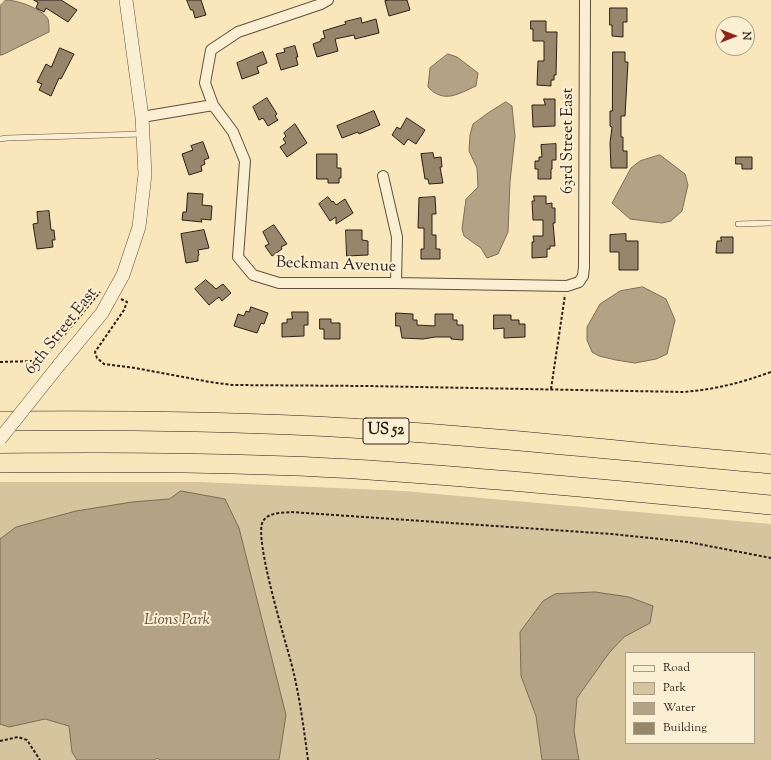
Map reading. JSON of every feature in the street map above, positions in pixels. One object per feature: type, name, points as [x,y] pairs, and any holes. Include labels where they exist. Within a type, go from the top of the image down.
[{"type":"highway","name":"US 52","points":[[0,421],[195,422],[320,427],[426,434],[771,464]]},
{"type":"highway","points":[[0,463],[162,463],[367,470],[609,489],[771,504]]},
{"type":"street","name":"65th Street East","points":[[0,439],[102,313],[123,275],[139,227],[145,174],[143,134],[126,0]]},
{"type":"street","name":"Beckman Avenue","points":[[328,0],[321,4],[238,32],[211,50],[205,83],[213,105],[233,132],[245,161],[238,256],[253,275],[279,283],[396,283],[567,286],[579,282]]},
{"type":"street","name":"63rd Street East","points":[[579,282],[583,276],[584,267],[585,0]]},
{"type":"street","points":[[142,117],[213,105]]},
{"type":"street","points":[[384,176],[397,237],[396,283]]},
{"type":"lane","points":[[0,139],[14,137],[143,134]]},
{"type":"lane","points":[[738,224],[771,223]]},
{"type":"path","points":[[551,389],[567,286]]},
{"type":"path","points":[[0,362],[33,362],[42,359],[51,351],[101,290],[128,302],[95,352],[97,358],[104,364],[232,385],[684,392],[730,386],[771,372]]},
{"type":"path","points":[[308,760],[293,670],[276,609],[262,549],[260,531],[263,520],[272,514],[291,512],[612,534],[688,542],[771,558]]},
{"type":"path","points":[[0,740],[18,737],[27,740],[40,760]]},
{"type":"green space","name":"Lions Park","points":[[0,482],[201,482],[404,491],[771,524],[771,760],[0,760]]},
{"type":"water","points":[[6,0],[23,3],[41,12],[48,19],[49,32],[0,55],[0,6]]},
{"type":"water","points":[[448,54],[457,57],[478,73],[476,86],[451,96],[440,95],[428,87],[430,68]]},
{"type":"water","points":[[506,102],[512,106],[515,136],[510,182],[508,232],[498,254],[487,258],[481,248],[464,236],[462,229],[466,199],[478,187],[477,168],[469,151],[470,135],[473,124]]},
{"type":"water","points":[[660,155],[685,174],[688,185],[682,211],[671,221],[662,223],[630,219],[612,203],[631,168],[640,161]]},
{"type":"water","points":[[643,287],[666,299],[675,320],[667,354],[656,359],[635,363],[599,356],[592,352],[587,340],[587,327],[600,304],[620,291]]},
{"type":"water","points":[[181,491],[225,499],[239,528],[286,715],[279,760],[160,760],[157,758],[155,760],[77,760],[72,752],[69,726],[45,719],[9,727],[0,724],[0,539],[16,527],[76,511],[132,502],[169,499]]},
{"type":"water","points":[[595,592],[629,597],[653,606],[650,623],[624,637],[609,653],[577,698],[574,731],[579,760],[542,760],[536,716],[521,676],[520,632],[543,601],[555,594]]},
{"type":"building","points":[[34,0],[61,0],[77,10],[68,22],[46,8],[44,12],[36,8],[38,3]]},
{"type":"building","points":[[187,0],[201,0],[206,15],[195,18],[193,10],[191,10]]},
{"type":"building","points":[[407,0],[410,10],[389,16],[385,1]]},
{"type":"building","points":[[610,8],[627,8],[627,22],[623,22],[623,37],[612,36],[612,25],[610,25]]},
{"type":"building","points":[[361,18],[362,23],[376,19],[379,33],[355,39],[354,35],[335,39],[338,51],[317,57],[313,44],[325,38],[323,31],[346,24],[345,22]]},
{"type":"building","points":[[531,21],[546,21],[546,32],[557,32],[556,75],[554,75],[554,80],[551,80],[551,86],[537,85],[538,61],[544,61],[544,41],[533,41]]},
{"type":"building","points":[[295,46],[298,57],[296,57],[298,65],[281,70],[276,54],[285,52],[284,49]]},
{"type":"building","points":[[60,48],[74,54],[61,79],[59,78],[51,96],[39,90],[42,84],[37,82],[46,64],[51,67]]},
{"type":"building","points":[[263,52],[267,63],[257,67],[259,73],[242,79],[237,63]]},
{"type":"building","points":[[613,52],[625,52],[625,62],[628,62],[625,116],[621,116],[621,137],[623,137],[623,151],[627,151],[627,168],[611,168],[610,143],[612,127],[610,126],[610,111],[612,111]]},
{"type":"building","points":[[267,98],[277,114],[275,116],[278,120],[268,126],[263,118],[259,120],[253,107]]},
{"type":"building","points":[[544,99],[555,99],[555,126],[533,127],[532,105],[545,105]]},
{"type":"building","points":[[374,111],[380,125],[359,134],[358,132],[342,138],[337,126]]},
{"type":"building","points":[[407,118],[425,130],[416,144],[408,139],[404,145],[392,135],[397,127],[400,129]]},
{"type":"building","points":[[295,124],[307,143],[287,157],[280,147],[286,143],[283,139],[286,136],[284,133]]},
{"type":"building","points":[[203,142],[209,158],[204,160],[205,164],[201,166],[202,171],[189,175],[182,154],[193,150],[191,146]]},
{"type":"building","points":[[556,144],[556,160],[552,160],[551,179],[538,179],[538,169],[535,169],[535,161],[539,161],[539,157],[542,157],[541,145]]},
{"type":"building","points":[[433,153],[434,158],[441,157],[442,167],[440,167],[443,183],[429,184],[428,179],[425,179],[421,154]]},
{"type":"building","points":[[317,154],[337,154],[337,168],[341,168],[341,178],[339,178],[339,183],[328,183],[328,179],[317,179]]},
{"type":"building","points":[[736,157],[752,157],[752,169],[742,169],[742,164],[736,164]]},
{"type":"building","points":[[188,193],[203,194],[202,205],[212,206],[211,220],[201,219],[202,222],[182,220],[183,212],[186,212]]},
{"type":"building","points":[[534,196],[546,196],[546,204],[552,203],[552,208],[555,208],[555,223],[553,223],[555,246],[550,246],[550,249],[547,249],[547,257],[532,258],[532,242],[534,242],[533,236],[543,236],[543,220],[533,220],[532,201],[534,201]]},
{"type":"building","points":[[328,197],[336,205],[345,199],[353,213],[336,224],[336,217],[330,221],[319,204]]},
{"type":"building","points":[[435,197],[436,214],[432,214],[432,235],[436,235],[436,249],[440,249],[440,259],[421,259],[421,249],[424,249],[424,228],[418,228],[419,198]]},
{"type":"building","points":[[49,211],[51,230],[54,230],[55,240],[52,240],[53,247],[37,249],[33,224],[38,223],[37,212]]},
{"type":"building","points":[[274,225],[287,244],[281,247],[282,249],[272,256],[265,246],[269,244],[263,232]]},
{"type":"building","points":[[204,230],[209,248],[198,250],[198,261],[186,263],[181,234]]},
{"type":"building","points":[[346,230],[362,230],[362,240],[368,241],[368,255],[347,256]]},
{"type":"building","points":[[626,234],[626,241],[638,241],[638,270],[619,270],[619,252],[610,252],[610,235]]},
{"type":"building","points":[[721,237],[733,237],[733,253],[716,253],[717,241],[721,241]]},
{"type":"building","points":[[206,280],[216,289],[223,284],[231,293],[222,301],[219,297],[209,305],[195,289]]},
{"type":"building","points":[[251,307],[268,313],[264,324],[261,323],[257,333],[234,326],[238,314],[244,316],[246,311],[249,312]]},
{"type":"building","points":[[292,312],[308,312],[308,325],[304,325],[304,336],[282,337],[282,323],[287,323],[287,319],[292,319]]},
{"type":"building","points":[[396,313],[413,314],[413,320],[417,320],[417,325],[435,326],[435,314],[453,314],[453,320],[457,320],[457,325],[463,325],[463,340],[451,339],[451,337],[423,339],[402,338],[400,326],[396,326]]},
{"type":"building","points":[[494,315],[511,315],[511,320],[519,320],[519,324],[525,324],[525,337],[504,338],[504,328],[494,329]]},
{"type":"building","points":[[320,319],[331,319],[331,323],[340,323],[340,339],[324,339],[324,329],[320,329]]}]
